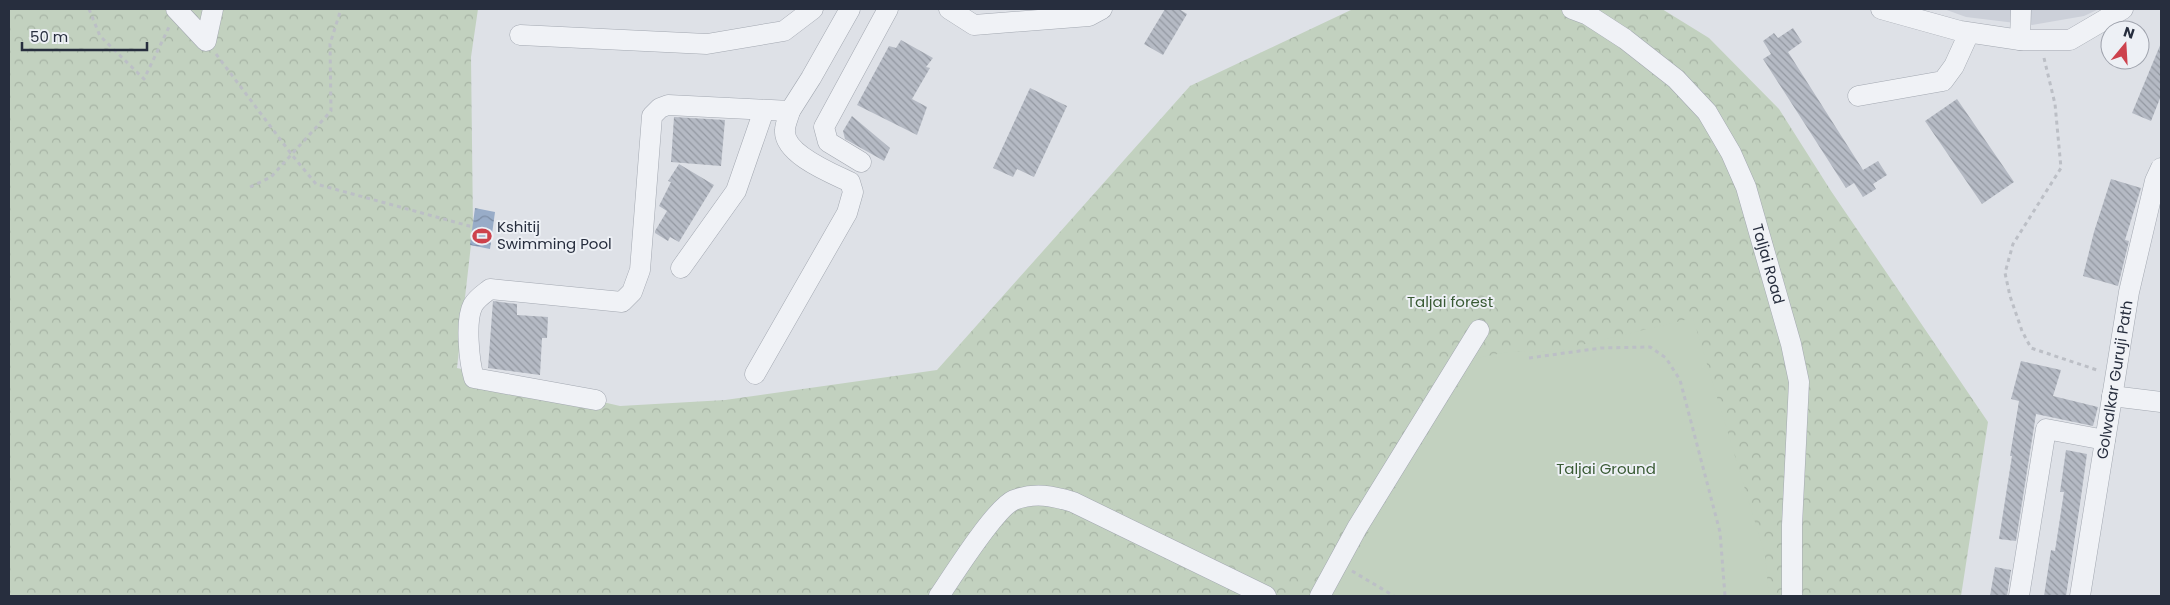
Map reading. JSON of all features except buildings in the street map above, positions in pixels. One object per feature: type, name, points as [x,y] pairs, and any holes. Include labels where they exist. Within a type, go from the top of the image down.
[{"type":"street","points":[[206,41],[213,9]]},
{"type":"street","points":[[520,35],[707,44],[784,31],[813,9]]},
{"type":"street","points":[[756,374],[847,213],[854,192],[850,182],[795,152],[786,141],[785,129],[790,110],[811,78],[850,9]]},
{"type":"street","points":[[861,162],[828,142],[824,127],[888,9]]},
{"type":"street","points":[[949,9],[974,26],[1089,16],[1102,9]]},
{"type":"street","name":"Taljai Road","points":[[1572,9],[1588,15],[1625,39],[1676,78],[1707,112],[1731,153],[1746,187],[1791,344],[1799,382],[1792,525],[1792,596]]},
{"type":"street","points":[[1881,9],[1969,32],[2030,40],[2070,40],[2124,9]]},
{"type":"street","points":[[2021,9],[2030,40]]},
{"type":"street","points":[[176,10],[206,41]]},
{"type":"street","points":[[1858,96],[1943,80],[1954,66],[1969,32]]},
{"type":"street","points":[[596,400],[474,378],[471,367],[469,321],[473,305],[490,289],[602,298],[622,302],[632,292],[640,270],[652,116],[660,108],[668,105],[790,110]]},
{"type":"street","points":[[681,268],[736,191],[764,110]]},
{"type":"street","name":"Golwalkar Guruji Path","points":[[2080,596],[2129,292],[2159,177]]},
{"type":"street","points":[[1320,596],[1362,520],[1480,330]]},
{"type":"street","points":[[2112,396],[2161,402]]},
{"type":"street","points":[[2019,596],[2046,429],[2105,440]]},
{"type":"street","points":[[939,596],[989,524],[1012,501],[1032,496],[1050,495],[1073,502],[1266,596]]},
{"type":"path","points":[[89,9],[100,36],[144,79],[176,10]]},
{"type":"path","points":[[250,187],[271,177],[331,111],[330,44],[342,9]]},
{"type":"path","points":[[2030,40],[2056,104],[2061,168],[2013,244],[2006,273],[2010,296],[2022,331],[2031,348],[2115,376]]},
{"type":"path","points":[[206,41],[316,184],[473,227]]},
{"type":"path","points":[[1529,358],[1601,348],[1650,346],[1666,358],[1680,380],[1720,532],[1725,596]]},
{"type":"path","points":[[1338,563],[1394,596]]},
{"type":"shaded area","points":[[1944,9],[2099,9],[2084,16],[2032,25],[1966,17]]},
{"type":"green space","name":"Taljai forest","points":[[9,9],[478,9],[471,57],[473,227],[457,368],[620,406],[725,400],[937,370],[1190,86],[1353,9],[1662,9],[1709,38],[1779,109],[1831,191],[1988,422],[1961,596],[9,596]]},
{"type":"green space","name":"Taljai Ground","points":[[1693,318],[1765,555],[1769,596],[1330,596],[1441,412],[1477,358],[1508,352],[1556,351]]},
{"type":"water","name":"Kshitij Swimming Pool","points":[[475,208],[495,212],[490,249],[470,245]]},
{"type":"place","name":"Kshitij Swimming Pool","points":[[482,236]]}]
